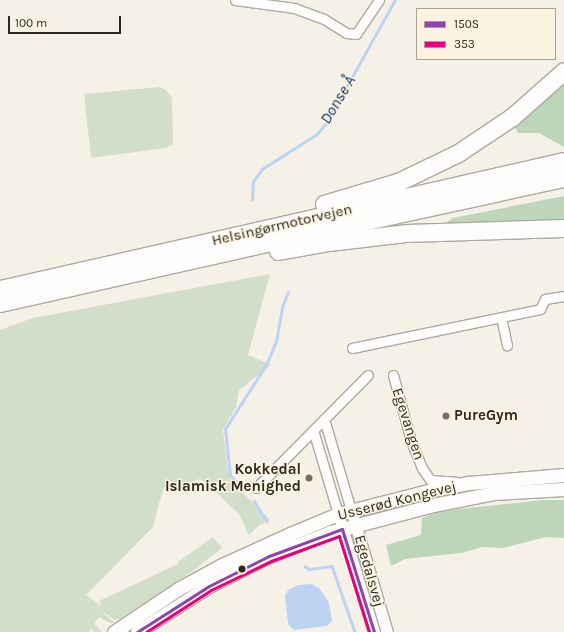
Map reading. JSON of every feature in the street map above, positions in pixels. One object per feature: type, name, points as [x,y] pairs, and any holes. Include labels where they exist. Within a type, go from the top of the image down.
[{"type":"highway","points":[[110,264],[161,244],[337,200],[398,182],[458,153],[512,117],[564,71]]},
{"type":"highway","name":"Helsingørmotorvejen","points":[[0,288],[564,160]]},
{"type":"highway","name":"Helsingørmotorvejen","points":[[0,303],[435,205],[564,178]]},
{"type":"highway","points":[[161,267],[222,260],[329,242],[407,233],[564,228]]},
{"type":"main road","name":"Usserød Kongevej","points":[[114,632],[178,589],[222,565],[338,514],[469,483],[564,475]]},
{"type":"main road","name":"Usserød Kongevej","points":[[137,632],[209,586],[269,556],[356,524],[432,505],[495,493],[564,489]]},
{"type":"street","points":[[235,0],[294,8],[324,19],[346,33],[356,34],[379,0]]},
{"type":"street","points":[[352,348],[540,309],[545,299],[564,296]]},
{"type":"street","points":[[500,317],[506,345]]},
{"type":"street","points":[[256,488],[368,375]]},
{"type":"street","name":"Egevangen","points":[[393,375],[411,442],[422,468],[430,480],[469,483]]},
{"type":"street","points":[[324,419],[351,510]]},
{"type":"street","points":[[313,430],[338,514]]},
{"type":"street","name":"Egedalsvej","points":[[351,510],[387,632]]},
{"type":"street","name":"Egedalsvej","points":[[338,514],[374,632]]},
{"type":"green space","points":[[564,79],[564,147],[539,133],[518,133],[513,124]]},
{"type":"green space","points":[[160,87],[166,90],[172,98],[173,144],[165,148],[91,158],[84,94]]},
{"type":"green space","points":[[564,196],[564,222],[440,227],[453,218]]},
{"type":"green space","points":[[270,274],[248,355],[271,365],[239,390],[236,407],[223,430],[228,471],[237,487],[270,520],[259,525],[249,535],[239,514],[204,481],[197,479],[188,494],[171,489],[166,483],[153,527],[86,595],[101,606],[99,601],[178,564],[178,562],[213,537],[222,548],[191,572],[120,619],[114,620],[103,613],[115,623],[110,623],[99,617],[94,624],[102,632],[94,632],[91,629],[89,632],[0,632],[0,330],[33,318]]},
{"type":"green space","points":[[543,500],[564,500],[564,538],[546,537],[503,548],[482,547],[461,553],[405,559],[391,566],[386,545],[421,535],[422,518],[441,511]]},
{"type":"water","points":[[312,584],[320,589],[329,603],[332,621],[327,626],[294,630],[288,624],[285,595],[288,590],[298,585]]},
{"type":"waterway","name":"Donse Å","points":[[252,200],[253,182],[262,169],[317,134],[327,122],[395,0]]},
{"type":"waterway","name":"Donse Å","points":[[242,489],[230,475],[225,429],[266,365],[276,342],[282,307],[288,292]]},
{"type":"waterway","name":"Donse Å","points":[[254,501],[267,521]]},
{"type":"waterway","name":"Donse Å","points":[[305,566],[309,569],[332,566],[355,632]]},
{"type":"transit line","name":"150S","points":[[137,632],[209,586],[269,556],[342,529],[374,632]]},
{"type":"transit line","name":"353","points":[[146,632],[211,590],[271,561],[339,536],[369,632]]},
{"type":"place","name":"PureGym","points":[[446,416]]},
{"type":"place","name":"Kokkedal Islamisk Menighed","points":[[309,478]]}]
